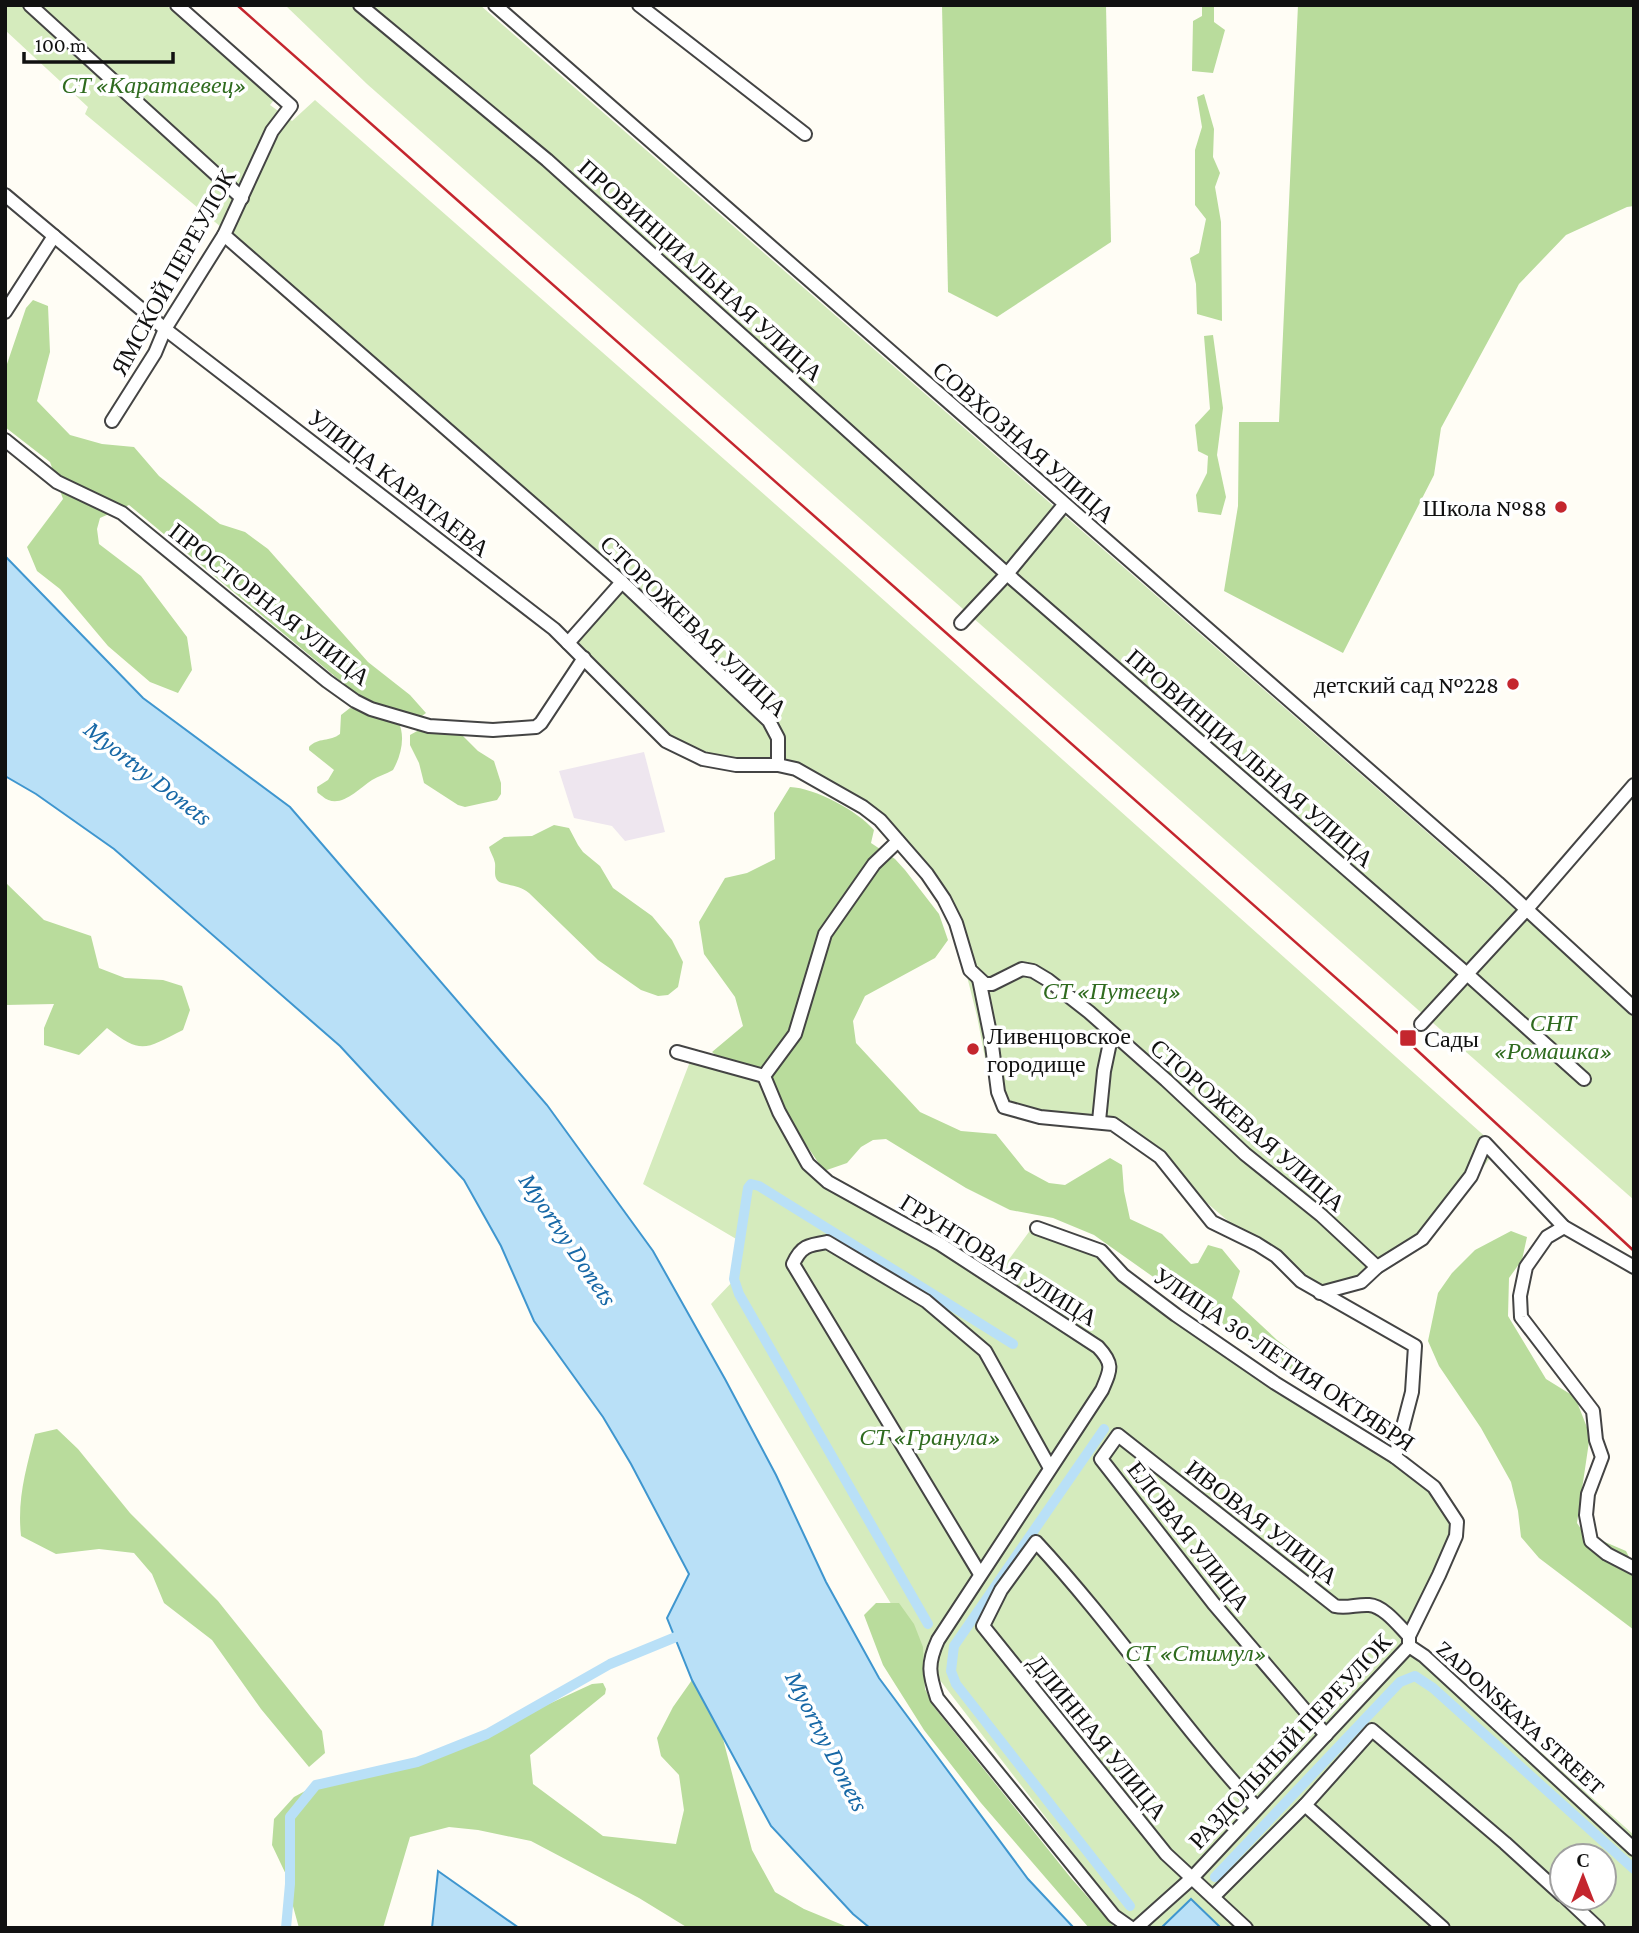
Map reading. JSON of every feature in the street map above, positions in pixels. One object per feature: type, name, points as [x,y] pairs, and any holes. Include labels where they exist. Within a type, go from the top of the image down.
[{"type":"street","points":[[30,5],[242,198]]},
{"type":"street","name":"ЯМСКОЙ ПЕРЕУЛОК","points":[[113,421],[155,353],[165,329],[224,235],[272,131],[290,106],[177,5]]},
{"type":"street","name":"СОВХОЗНАЯ УЛИЦА","points":[[495,5],[1526,910],[1634,1008]]},
{"type":"street","points":[[639,5],[805,134]]},
{"type":"street","name":"ПРОВИНЦИАЛЬНАЯ УЛИЦА","points":[[368,8],[547,160],[1007,574],[1584,1079]]},
{"type":"street","name":"УЛИЦА КАРАТАЕВА","points":[[5,195],[165,329],[554,629],[666,741],[703,759],[736,765],[778,765]]},
{"type":"street","name":"СТОРОЖЕВАЯ УЛИЦА","points":[[224,235],[622,582],[769,721],[778,738],[778,765]]},
{"type":"street","points":[[5,312],[54,236]]},
{"type":"street","name":"ПРОСТОРНАЯ УЛИЦА","points":[[5,440],[57,482],[122,513],[327,681],[371,709],[429,726],[480,730],[536,727],[584,658]]},
{"type":"street","points":[[961,623],[1007,574],[1064,505]]},
{"type":"street","points":[[568,643],[622,582]]},
{"type":"street","points":[[778,765],[796,769],[863,807],[880,820],[944,898],[957,923],[971,970],[979,979],[998,1091],[1004,1107],[1040,1117],[1113,1124],[1160,1157],[1212,1222],[1257,1244],[1276,1256],[1301,1281],[1415,1346],[1412,1392],[1395,1457]]},
{"type":"street","points":[[1421,1024],[1526,910],[1634,785]]},
{"type":"street","points":[[677,1052],[764,1076],[795,1034],[825,934],[874,864],[898,841]]},
{"type":"street","name":"СТОРОЖЕВАЯ УЛИЦА","points":[[979,979],[985,984],[992,984],[1016,970],[1028,969],[1048,980],[1166,1080],[1245,1154],[1321,1215],[1377,1267]]},
{"type":"street","points":[[1100,1121],[1104,1071],[1112,1033]]},
{"type":"street","name":"ГРУНТОВАЯ УЛИЦА","points":[[764,1076],[779,1112],[808,1164],[828,1182],[940,1244],[1098,1347],[1107,1357],[1111,1369],[1102,1390],[938,1640],[931,1655],[929,1674],[937,1698],[1115,1916],[1131,1928]]},
{"type":"street","points":[[1320,1293],[1361,1282],[1377,1267],[1422,1239],[1471,1176],[1485,1143],[1564,1227],[1634,1267]]},
{"type":"street","points":[[1564,1227],[1547,1237],[1526,1267],[1520,1296],[1521,1317],[1593,1411],[1596,1440],[1602,1457],[1588,1494],[1586,1515],[1591,1541],[1607,1554],[1634,1568]]},
{"type":"street","name":"УЛИЦА 30-ЛЕТИЯ ОКТЯБРЯ","points":[[1037,1228],[1101,1251],[1123,1275],[1176,1315],[1275,1383],[1395,1457],[1434,1486],[1457,1522]]},
{"type":"street","points":[[980,1574],[793,1264],[798,1251],[827,1242],[926,1301],[985,1352],[1050,1468]]},
{"type":"street","name":"ИВОВАЯ УЛИЦА","points":[[1101,1459],[1118,1435],[1335,1606],[1377,1607],[1409,1641]]},
{"type":"street","name":"ЕЛОВАЯ УЛИЦА","points":[[1101,1459],[1214,1604],[1326,1735]]},
{"type":"street","name":"РАЗДОЛЬНЫЙ ПЕРЕУЛОК","points":[[1136,1928],[1192,1878],[1326,1735],[1409,1641],[1444,1565],[1456,1535],[1457,1522]]},
{"type":"street","name":"ДЛИННАЯ УЛИЦА","points":[[1246,1928],[1147,1832],[983,1626],[1001,1590],[1037,1542],[1257,1808]]},
{"type":"street","name":"ZADONSKAYA STREET","points":[[1409,1641],[1634,1849]]},
{"type":"street","points":[[1213,1897],[1305,1805],[1372,1730],[1548,1882]]},
{"type":"street","points":[[1305,1805],[1443,1928]]},
{"type":"street","points":[[1581,1912],[1598,1928]]},
{"type":"shaded area","points":[[644,752],[665,832],[625,841],[612,826],[574,818],[559,771]]},
{"type":"green space","name":"СТ «Путеец»","points":[[5,5],[166,5],[274,100],[270,105],[292,121],[315,100],[841,562],[1498,1148],[1448,1213],[1420,1243],[1388,1268],[1353,1281],[1315,1287],[1290,1260],[1241,1232],[1119,1128],[1030,1121],[1002,1110],[992,1095],[977,1016],[957,937],[944,908],[889,838],[838,790],[794,768],[685,755],[568,646],[622,581],[227,232],[85,114],[88,107],[5,30]]},
{"type":"green space","name":"СНТ «Ромашка»","points":[[285,5],[480,5],[1634,1013],[1634,1200],[367,84]]},
{"type":"green space","points":[[942,5],[1106,5],[1111,242],[997,317],[948,292]]},
{"type":"green space","points":[[1202,5],[1214,5],[1214,22],[1225,30],[1213,73],[1192,71],[1193,21],[1202,16]]},
{"type":"green space","points":[[1298,5],[1634,5],[1634,206],[1566,235],[1519,284],[1441,428],[1434,475],[1343,653],[1224,591],[1238,506],[1239,422],[1279,422]]},
{"type":"green space","points":[[1204,94],[1214,129],[1213,157],[1220,173],[1215,187],[1221,222],[1222,321],[1197,314],[1196,284],[1190,258],[1199,253],[1206,219],[1195,205],[1195,150],[1202,127],[1197,97]]},
{"type":"green space","points":[[33,300],[48,306],[50,352],[37,401],[70,435],[102,444],[134,447],[159,476],[220,524],[245,532],[268,549],[368,662],[410,695],[426,713],[415,721],[356,694],[129,505],[100,518],[97,529],[99,544],[141,576],[187,637],[192,670],[178,693],[150,682],[108,646],[60,589],[37,571],[27,547],[63,499],[50,462],[5,427],[7,364],[26,308]]},
{"type":"green space","points":[[1213,335],[1223,408],[1217,455],[1226,497],[1221,515],[1198,512],[1196,495],[1207,473],[1208,456],[1198,451],[1195,425],[1210,409],[1204,336]]},
{"type":"green space","points":[[350,708],[398,721],[402,733],[400,752],[393,770],[372,780],[348,797],[328,800],[318,793],[317,787],[328,780],[334,770],[309,750],[309,747],[340,734],[341,715]]},
{"type":"green space","points":[[419,730],[449,730],[463,736],[478,751],[494,761],[501,783],[501,794],[497,800],[465,807],[424,783],[419,763],[410,745],[410,735]]},
{"type":"green space","points":[[790,787],[823,796],[847,808],[867,823],[874,830],[871,843],[895,859],[905,870],[939,914],[948,940],[935,958],[865,996],[853,1021],[856,1043],[920,1112],[961,1131],[996,1134],[1025,1170],[1049,1183],[1065,1185],[1110,1158],[1122,1165],[1130,1219],[1162,1234],[1191,1264],[1198,1263],[1208,1245],[1222,1249],[1240,1271],[1232,1298],[1277,1340],[1306,1362],[1309,1374],[1286,1371],[1094,1235],[1053,1218],[1010,1210],[966,1188],[886,1139],[873,1140],[861,1147],[847,1163],[824,1171],[779,1105],[762,1069],[727,1064],[712,1052],[743,1026],[735,997],[704,954],[699,922],[725,878],[747,873],[775,859],[774,813]]},
{"type":"green space","points":[[554,825],[569,828],[583,852],[600,866],[613,888],[652,916],[672,940],[683,962],[678,987],[668,995],[658,996],[641,990],[598,960],[529,893],[497,880],[489,847],[504,837],[532,836]]},
{"type":"green space","points":[[5,882],[44,920],[91,936],[99,968],[125,978],[163,980],[182,986],[190,1010],[183,1030],[160,1042],[136,1046],[107,1028],[79,1055],[44,1045],[44,1028],[54,1004],[5,1005]]},
{"type":"green space","name":"СТ «Стимул»","points":[[691,1059],[774,1085],[779,1105],[800,1134],[820,1171],[996,1277],[1034,1225],[1097,1251],[1233,1352],[1347,1424],[1448,1505],[1457,1526],[1417,1629],[1416,1641],[1634,1835],[1634,1928],[1131,1928],[926,1662],[711,1304],[737,1277],[743,1243],[643,1184]]},
{"type":"green space","points":[[1511,1231],[1527,1237],[1522,1260],[1509,1278],[1508,1316],[1546,1379],[1575,1397],[1590,1435],[1577,1523],[1584,1533],[1626,1551],[1634,1567],[1634,1630],[1539,1558],[1521,1537],[1511,1482],[1481,1428],[1439,1366],[1428,1341],[1438,1293],[1452,1273],[1475,1250]]},
{"type":"green space","points":[[57,1429],[78,1449],[130,1513],[218,1601],[322,1731],[325,1753],[309,1767],[261,1709],[212,1640],[164,1603],[152,1574],[134,1553],[99,1549],[56,1554],[21,1536],[21,1497],[35,1434]]},
{"type":"green space","points":[[876,1603],[899,1603],[914,1624],[923,1647],[925,1689],[934,1707],[1071,1878],[1115,1928],[1089,1928],[981,1803],[924,1730],[883,1665],[864,1615]]},
{"type":"green space","points":[[692,1680],[722,1735],[752,1850],[775,1892],[804,1909],[850,1928],[688,1928],[639,1898],[531,1841],[449,1827],[410,1837],[383,1928],[299,1928],[288,1888],[290,1883],[272,1845],[274,1819],[294,1797],[316,1785],[417,1762],[592,1684],[603,1683],[605,1694],[530,1755],[533,1784],[603,1836],[676,1844],[684,1810],[679,1775],[661,1756],[657,1738],[673,1707]]},
{"type":"water","name":"Myortvy Donets","points":[[5,556],[143,698],[290,807],[547,1105],[653,1251],[776,1475],[826,1582],[879,1678],[1028,1879],[1074,1928],[870,1928],[853,1914],[771,1826],[692,1680],[667,1618],[689,1574],[603,1417],[534,1321],[501,1246],[464,1180],[340,1046],[114,849],[36,794],[5,776]]},
{"type":"water","points":[[438,1871],[519,1928],[432,1928]]},
{"type":"water","points":[[1191,1899],[1221,1928],[1161,1928]]},
{"type":"waterway","points":[[928,1624],[739,1294],[734,1279],[748,1188],[751,1184],[759,1186],[1013,1344]]},
{"type":"waterway","points":[[1104,1429],[954,1646],[951,1671],[956,1684],[1130,1906]]},
{"type":"waterway","points":[[286,1928],[290,1884],[290,1817],[316,1785],[417,1762],[487,1734],[610,1664],[688,1632]]},
{"type":"waterway","points":[[1215,1877],[1400,1682],[1415,1676],[1433,1688],[1634,1869]]},
{"type":"railway","points":[[237,5],[1406,1040],[1634,1251]]},
{"type":"place","name":"Школа №88","points":[[1561,507]]},
{"type":"place","name":"детский сад №228","points":[[1513,684]]},
{"type":"place","name":"Сады","points":[[1408,1038]]},
{"type":"place","name":"Ливенцовское городище","points":[[973,1049]]},
{"type":"park label","name":"СТ «Каратаевец»","points":[[154,84]]},
{"type":"park label","name":"СТ «Гранула»","points":[[930,1436]]}]
